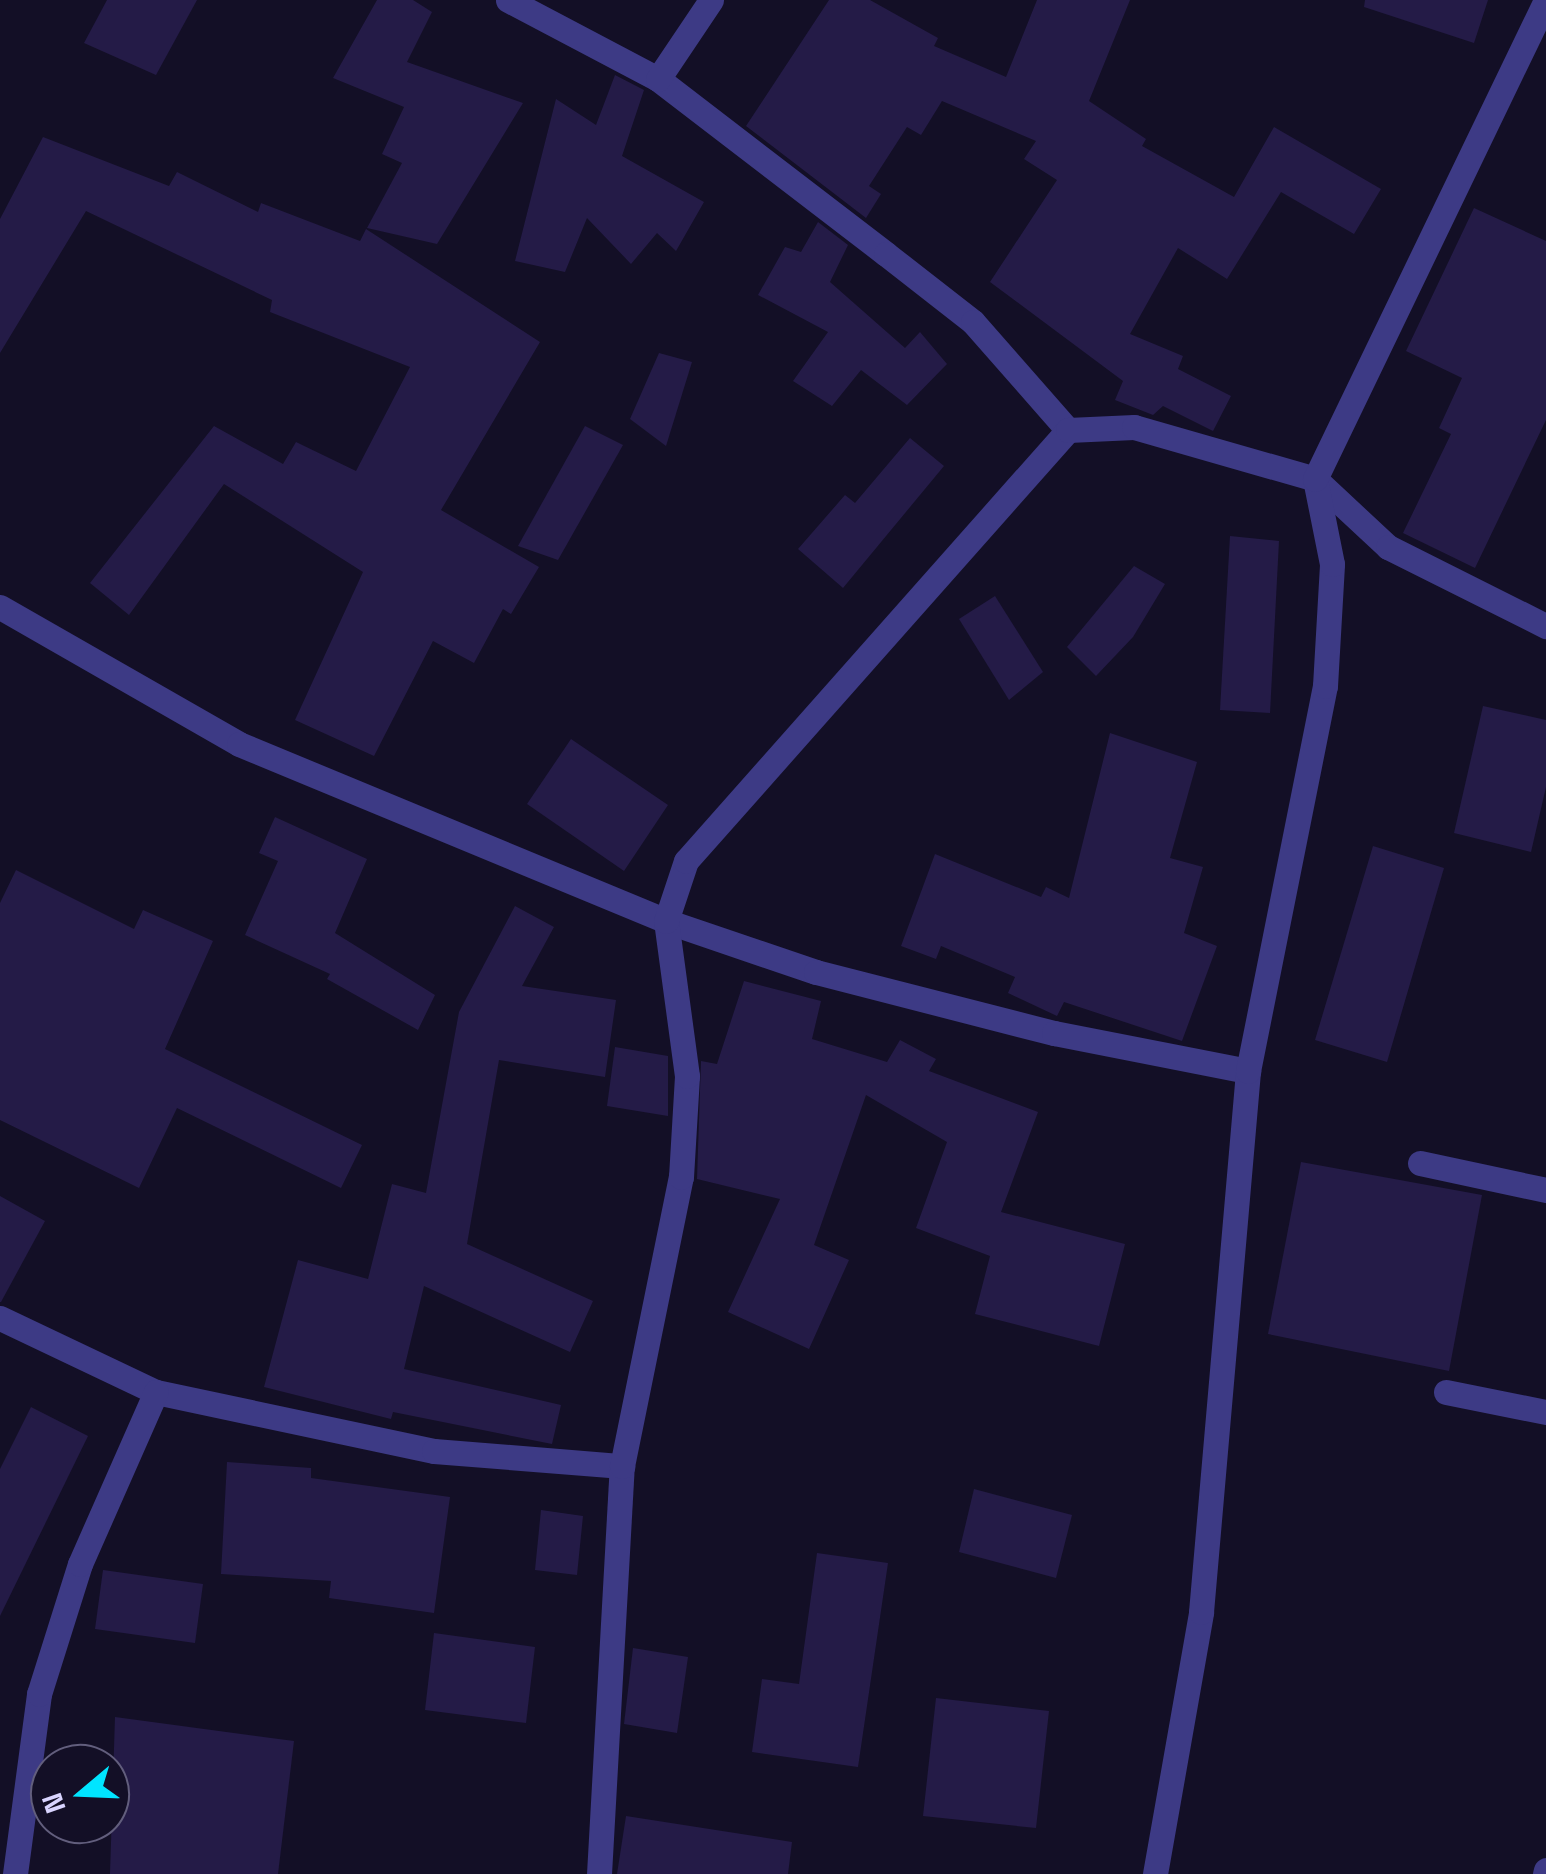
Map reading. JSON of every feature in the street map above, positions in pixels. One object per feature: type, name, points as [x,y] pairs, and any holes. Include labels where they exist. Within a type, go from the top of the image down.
[{"type":"street","points":[[508,0],[658,79],[973,322],[1068,430]]},
{"type":"street","points":[[658,79],[712,0]]},
{"type":"street","points":[[1155,1874],[1202,1612],[1248,1071],[1325,686],[1332,564],[1315,479],[1546,0]]},
{"type":"street","points":[[599,1874],[622,1466],[681,1177],[687,1076],[666,921],[686,860],[1068,430],[1134,427],[1315,479],[1388,547],[1546,626]]},
{"type":"street","points":[[0,607],[239,744],[666,921],[871,986],[1248,1071]]},
{"type":"street","points":[[1420,1163],[1546,1190]]},
{"type":"street","points":[[0,1318],[156,1392],[434,1452],[622,1466]]},
{"type":"street","points":[[15,1874],[39,1694],[80,1564],[156,1392]]},
{"type":"street","points":[[1446,1392],[1546,1412]]},
{"type":"building","points":[[107,0],[197,0],[156,75],[84,43]]},
{"type":"building","points":[[377,0],[413,0],[432,12],[407,62],[523,103],[437,244],[367,228],[402,163],[382,154],[404,107],[333,78]]},
{"type":"building","points":[[829,0],[870,0],[938,38],[934,46],[1006,77],[1037,0],[1130,0],[1089,101],[1146,139],[1142,146],[1234,197],[1274,127],[1381,189],[1354,234],[1281,192],[1227,279],[1178,248],[1130,334],[1183,356],[1178,369],[1231,396],[1213,431],[1163,406],[1153,415],[1115,400],[1123,381],[990,282],[1057,180],[1024,159],[1036,141],[942,101],[921,135],[907,127],[869,186],[881,194],[866,218],[746,126]]},
{"type":"building","points":[[1365,0],[1488,0],[1474,43],[1364,7]]},
{"type":"building","points":[[615,75],[644,90],[622,156],[704,202],[676,251],[657,233],[631,264],[587,218],[565,272],[515,261],[556,99],[596,125]]},
{"type":"building","points":[[43,137],[169,186],[177,172],[258,212],[261,203],[360,241],[366,229],[540,342],[441,510],[539,567],[511,614],[503,609],[474,663],[433,641],[374,756],[295,720],[363,572],[224,484],[129,615],[90,583],[214,426],[283,464],[296,442],[356,471],[410,367],[270,312],[272,300],[86,211],[0,353],[0,219]]},
{"type":"building","points":[[1474,208],[1546,241],[1546,420],[1475,568],[1403,533],[1451,434],[1439,428],[1462,378],[1406,351]]},
{"type":"building","points":[[818,222],[848,245],[830,282],[905,348],[920,332],[947,364],[907,405],[861,370],[832,406],[793,381],[828,332],[758,295],[785,247],[801,252]]},
{"type":"building","points":[[659,353],[692,362],[666,446],[630,419]]},
{"type":"building","points":[[585,426],[623,445],[558,560],[518,546]]},
{"type":"building","points":[[910,438],[944,466],[843,588],[798,549],[845,495],[855,503]]},
{"type":"building","points":[[1230,536],[1279,541],[1270,713],[1220,710]]},
{"type":"building","points":[[1134,566],[1165,584],[1133,637],[1096,676],[1067,647]]},
{"type":"building","points":[[995,596],[1043,672],[1009,700],[959,619]]},
{"type":"building","points":[[1483,706],[1546,720],[1546,787],[1531,852],[1454,833]]},
{"type":"building","points":[[1110,733],[1197,762],[1170,858],[1203,867],[1184,933],[1217,946],[1182,1041],[1064,1002],[1057,1016],[1008,993],[1015,977],[941,946],[936,959],[901,946],[935,854],[1041,897],[1046,887],[1069,898]]},
{"type":"building","points":[[571,739],[668,805],[624,871],[527,804]]},
{"type":"building","points":[[275,817],[367,859],[335,933],[435,995],[418,1030],[327,979],[330,974],[245,935],[278,861],[259,853]]},
{"type":"building","points":[[1373,846],[1444,868],[1387,1062],[1315,1040]]},
{"type":"building","points":[[16,870],[134,929],[143,910],[213,941],[165,1049],[362,1145],[341,1188],[177,1108],[139,1188],[0,1120],[0,903]]},
{"type":"building","points":[[515,906],[554,927],[522,986],[616,1000],[605,1077],[499,1060],[467,1244],[593,1301],[570,1352],[424,1286],[404,1369],[561,1405],[552,1444],[393,1412],[391,1419],[264,1387],[298,1260],[368,1279],[392,1184],[426,1193],[459,1012]]},
{"type":"building","points":[[744,981],[821,1001],[812,1039],[887,1062],[900,1040],[936,1059],[929,1071],[1038,1112],[1001,1212],[1125,1244],[1099,1346],[975,1314],[990,1256],[916,1228],[947,1142],[866,1095],[814,1245],[849,1260],[809,1349],[728,1312],[780,1199],[697,1179],[701,1061],[717,1064]]},
{"type":"building","points":[[615,1047],[668,1056],[668,1116],[607,1106]]},
{"type":"building","points":[[1301,1162],[1482,1195],[1449,1371],[1268,1334]]},
{"type":"building","points":[[0,1196],[45,1221],[1,1302],[0,1302]]},
{"type":"building","points":[[31,1407],[88,1436],[0,1616],[0,1469]]},
{"type":"building","points":[[227,1462],[311,1468],[311,1478],[450,1497],[434,1613],[329,1598],[331,1581],[221,1574]]},
{"type":"building","points":[[974,1489],[1072,1515],[1056,1578],[959,1552]]},
{"type":"building","points":[[541,1510],[583,1516],[577,1575],[535,1570]]},
{"type":"building","points":[[817,1553],[888,1563],[858,1767],[752,1752],[762,1679],[799,1684]]},
{"type":"building","points":[[103,1570],[203,1584],[195,1643],[95,1629]]},
{"type":"building","points":[[434,1633],[535,1647],[526,1723],[425,1710]]},
{"type":"building","points":[[633,1648],[688,1657],[677,1733],[624,1724]]},
{"type":"building","points":[[936,1698],[1049,1711],[1036,1828],[923,1816]]},
{"type":"building","points":[[115,1717],[294,1741],[278,1874],[110,1874],[111,1844],[130,1844],[130,1744],[114,1744]]},
{"type":"building","points":[[626,1816],[792,1842],[788,1874],[617,1874]]}]
